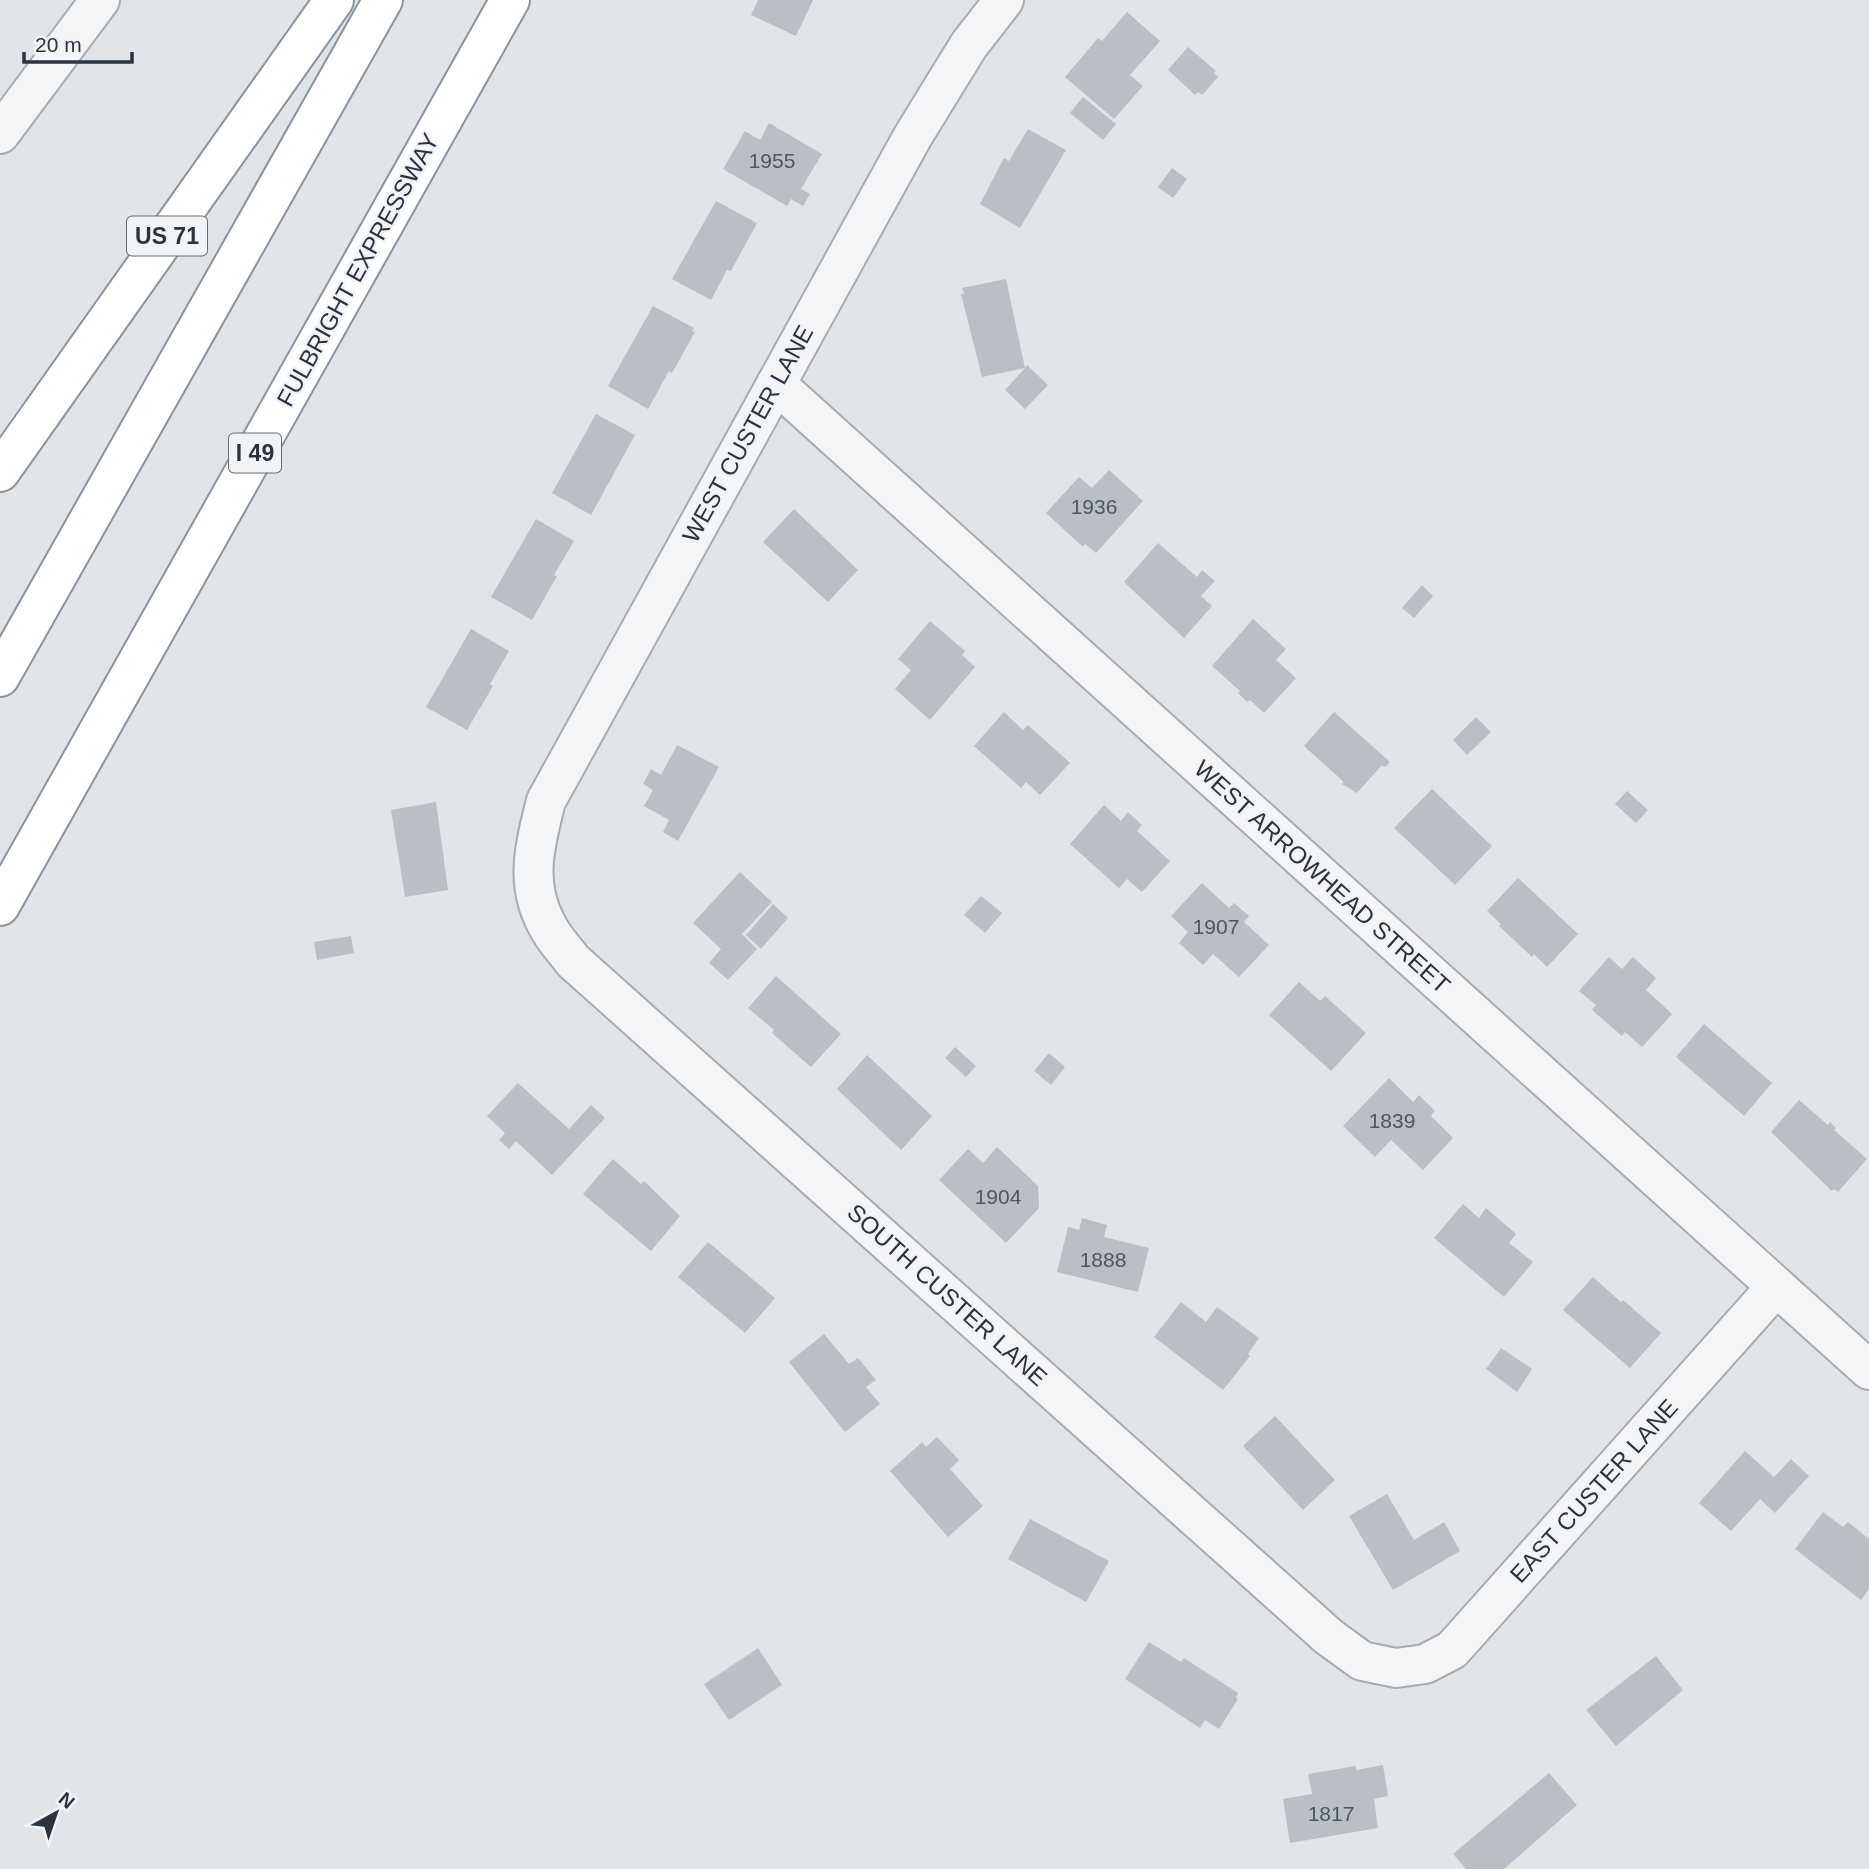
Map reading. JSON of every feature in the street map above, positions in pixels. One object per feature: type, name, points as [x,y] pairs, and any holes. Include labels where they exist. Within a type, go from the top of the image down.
[{"type":"highway","name":"US 71","points":[[0,472],[334,0]]},
{"type":"highway","points":[[0,677],[383,0]]},
{"type":"highway","name":"FULBRIGHT EXPRESSWAY","points":[[0,906],[510,0]]},
{"type":"street","points":[[0,134],[100,0]]},
{"type":"street","name":"WEST CUSTER LANE","points":[[532,884],[535,846],[546,801],[913,136],[969,45],[1004,0]]},
{"type":"street","name":"WEST ARROWHEAD STREET","points":[[776,384],[1869,1370]]},
{"type":"street","name":"SOUTH CUSTER LANE","points":[[532,884],[547,926],[573,961],[1329,1637],[1362,1661],[1396,1668]]},
{"type":"street","name":"EAST CUSTER LANE","points":[[1396,1668],[1425,1664],[1452,1650],[1776,1287]]},
{"type":"building","points":[[758,0],[813,0],[796,36],[751,15]]},
{"type":"building","points":[[1127,12],[1160,41],[1130,75],[1143,86],[1114,119],[1065,77],[1098,38],[1102,41]]},
{"type":"building","points":[[1188,47],[1216,71],[1214,73],[1218,77],[1202,95],[1198,92],[1195,95],[1168,70]]},
{"type":"building","points":[[1083,97],[1116,124],[1103,140],[1070,113]]},
{"type":"building","points":[[769,123],[822,154],[801,189],[810,194],[803,206],[791,199],[787,206],[723,169],[745,131],[760,140]]},
{"type":"building","points":[[1028,129],[1066,150],[1020,228],[980,204],[1004,158],[1009,161]]},
{"type":"building","points":[[1172,168],[1187,179],[1173,198],[1158,187]]},
{"type":"building","points":[[716,201],[757,223],[731,271],[727,270],[711,300],[672,279]]},
{"type":"building","points":[[1006,279],[1025,368],[982,377],[961,294],[964,294],[962,288]]},
{"type":"building","points":[[653,306],[694,328],[692,331],[695,332],[648,409],[608,386]]},
{"type":"building","points":[[1027,365],[1048,385],[1025,409],[1005,390]]},
{"type":"building","points":[[596,414],[635,435],[591,515],[552,493]]},
{"type":"building","points":[[1109,470],[1143,501],[1096,553],[1085,544],[1083,547],[1046,513],[1079,477],[1092,488]]},
{"type":"building","points":[[794,509],[858,570],[828,602],[763,542]]},
{"type":"building","points":[[536,519],[574,541],[532,620],[491,597]]},
{"type":"building","points":[[1158,543],[1197,577],[1202,570],[1215,581],[1201,596],[1212,606],[1184,638],[1124,582]]},
{"type":"building","points":[[1422,585],[1433,596],[1414,618],[1402,608]]},
{"type":"building","points":[[1253,619],[1286,649],[1276,660],[1296,678],[1264,713],[1250,700],[1247,702],[1238,693],[1240,691],[1212,666]]},
{"type":"building","points":[[930,621],[965,651],[962,655],[975,667],[930,720],[895,689],[911,670],[898,659]]},
{"type":"building","points":[[471,629],[509,651],[490,684],[493,686],[467,730],[426,707]]},
{"type":"building","points":[[1004,712],[1023,730],[1028,725],[1070,763],[1040,795],[1026,782],[1021,788],[974,746]]},
{"type":"building","points":[[1334,712],[1390,762],[1385,767],[1382,765],[1357,793],[1342,784],[1344,782],[1304,746]]},
{"type":"building","points":[[1476,717],[1491,732],[1467,755],[1453,740]]},
{"type":"building","points":[[677,745],[719,767],[678,841],[663,832],[669,820],[644,806],[653,790],[643,784],[651,769],[661,775]]},
{"type":"building","points":[[1432,789],[1492,846],[1455,885],[1394,828]]},
{"type":"building","points":[[1627,791],[1648,810],[1636,823],[1615,804]]},
{"type":"building","points":[[436,802],[448,890],[405,897],[391,810]]},
{"type":"building","points":[[1104,805],[1121,821],[1128,812],[1142,825],[1137,831],[1170,861],[1142,892],[1127,879],[1119,888],[1070,844]]},
{"type":"building","points":[[740,872],[772,902],[742,934],[757,949],[728,980],[709,963],[721,949],[693,923]]},
{"type":"building","points":[[1518,878],[1578,934],[1547,967],[1534,954],[1532,957],[1487,911]]},
{"type":"building","points":[[1202,883],[1229,908],[1234,903],[1249,916],[1244,922],[1269,945],[1239,977],[1213,954],[1203,965],[1179,943],[1188,932],[1171,916]]},
{"type":"building","points":[[981,896],[1002,913],[985,933],[964,915]]},
{"type":"building","points":[[773,904],[788,918],[761,949],[746,935]]},
{"type":"building","points":[[351,936],[354,953],[317,960],[314,942]]},
{"type":"building","points":[[1609,957],[1622,969],[1633,957],[1656,978],[1646,990],[1672,1014],[1642,1047],[1625,1032],[1622,1036],[1592,1010],[1596,1005],[1579,991]]},
{"type":"building","points":[[776,976],[841,1034],[811,1067],[748,1008]]},
{"type":"building","points":[[1299,982],[1320,1001],[1325,996],[1366,1033],[1331,1071],[1269,1015]]},
{"type":"building","points":[[1704,1024],[1772,1083],[1744,1116],[1676,1057]]},
{"type":"building","points":[[955,1047],[976,1066],[966,1077],[945,1058]]},
{"type":"building","points":[[1049,1053],[1065,1067],[1051,1085],[1034,1071]]},
{"type":"building","points":[[867,1055],[932,1116],[901,1150],[837,1089]]},
{"type":"building","points":[[1389,1078],[1413,1102],[1419,1095],[1435,1111],[1431,1116],[1453,1138],[1423,1170],[1391,1140],[1375,1157],[1343,1126]]},
{"type":"building","points":[[518,1083],[569,1129],[591,1105],[605,1118],[552,1175],[516,1141],[509,1149],[499,1140],[505,1133],[487,1116]]},
{"type":"building","points":[[1799,1100],[1828,1125],[1830,1122],[1836,1128],[1834,1130],[1867,1159],[1838,1192],[1834,1189],[1832,1191],[1771,1132]]},
{"type":"building","points":[[997,1147],[1038,1186],[1039,1208],[1006,1243],[939,1180],[968,1149],[983,1163]]},
{"type":"building","points":[[613,1159],[641,1184],[644,1181],[680,1216],[651,1251],[583,1194]]},
{"type":"building","points":[[1463,1204],[1479,1218],[1486,1208],[1516,1234],[1509,1243],[1533,1262],[1504,1297],[1434,1238]]},
{"type":"building","points":[[1082,1218],[1107,1225],[1104,1237],[1149,1248],[1138,1292],[1057,1272],[1068,1227],[1079,1230]]},
{"type":"building","points":[[708,1242],[775,1298],[745,1333],[678,1277]]},
{"type":"building","points":[[1593,1277],[1661,1333],[1630,1368],[1563,1310]]},
{"type":"building","points":[[1181,1302],[1206,1322],[1217,1307],[1259,1338],[1248,1354],[1250,1356],[1223,1390],[1154,1337]]},
{"type":"building","points":[[824,1334],[849,1364],[858,1358],[876,1380],[866,1387],[880,1404],[845,1432],[789,1362]]},
{"type":"building","points":[[1501,1348],[1532,1369],[1517,1392],[1486,1369]]},
{"type":"building","points":[[1275,1416],[1335,1480],[1303,1510],[1243,1446]]},
{"type":"building","points":[[937,1437],[959,1460],[950,1469],[983,1506],[948,1537],[890,1471],[922,1442],[926,1447]]},
{"type":"building","points":[[1745,1451],[1774,1477],[1791,1459],[1809,1476],[1775,1513],[1760,1499],[1731,1531],[1699,1503]]},
{"type":"building","points":[[1387,1494],[1414,1540],[1444,1522],[1460,1551],[1393,1590],[1349,1516]]},
{"type":"building","points":[[1823,1512],[1843,1527],[1848,1522],[1869,1539],[1869,1589],[1861,1600],[1795,1549]]},
{"type":"building","points":[[1030,1519],[1109,1561],[1086,1602],[1008,1559]]},
{"type":"building","points":[[1149,1642],[1181,1662],[1184,1658],[1238,1693],[1238,1699],[1219,1729],[1205,1720],[1200,1728],[1125,1679]]},
{"type":"building","points":[[758,1648],[782,1685],[729,1720],[704,1684]]},
{"type":"building","points":[[1656,1656],[1683,1690],[1616,1746],[1586,1710]]},
{"type":"building","points":[[1383,1765],[1388,1796],[1374,1799],[1378,1828],[1290,1843],[1283,1799],[1312,1794],[1308,1774],[1356,1766],[1356,1770]]},
{"type":"building","points":[[1549,1773],[1577,1805],[1504,1869],[1466,1869],[1453,1854]]}]
